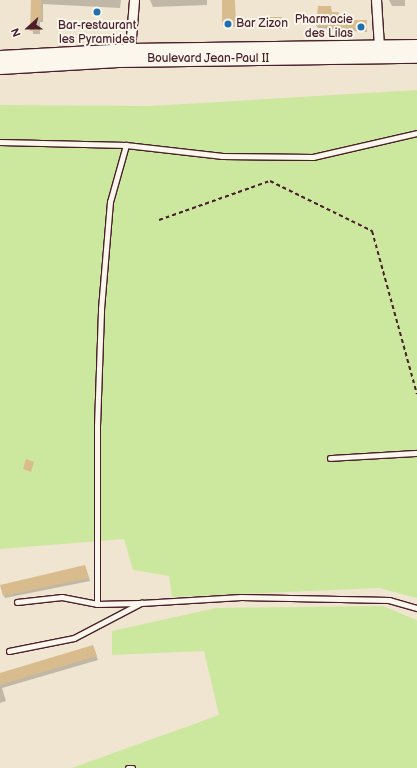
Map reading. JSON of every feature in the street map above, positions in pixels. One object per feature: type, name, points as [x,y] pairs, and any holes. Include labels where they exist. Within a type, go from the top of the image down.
[{"type":"main road","name":"Boulevard Jean-Paul II","points":[[0,57],[130,50],[417,46]]},
{"type":"main road","name":"Boulevard Jean-Paul II","points":[[0,67],[118,60],[417,56]]},
{"type":"street","points":[[130,50],[134,0]]},
{"type":"street","points":[[376,0],[379,46]]},
{"type":"lane","points":[[0,142],[126,145],[222,156],[313,157],[417,132]]},
{"type":"lane","points":[[97,604],[97,426],[101,308],[110,202],[126,145]]},
{"type":"lane","points":[[330,458],[417,453]]},
{"type":"lane","points":[[16,602],[62,597],[97,604],[141,604],[249,597],[389,600],[417,608]]},
{"type":"lane","points":[[9,651],[74,638],[141,604]]},
{"type":"lane","points":[[128,768],[133,768]]},
{"type":"path","points":[[158,220],[270,181],[372,231],[417,394]]},
{"type":"green space","points":[[417,90],[417,598],[379,588],[172,597],[169,576],[133,570],[124,539],[0,549],[0,105],[150,106]]},
{"type":"green space","points":[[383,606],[417,620],[417,768],[72,768],[219,715],[204,651],[112,655],[112,631],[216,608]]},
{"type":"building","points":[[31,0],[41,0],[42,19],[38,19],[38,31],[30,31]]},
{"type":"building","points":[[222,0],[235,0],[235,25],[222,25]]},
{"type":"building","points":[[318,6],[331,6],[331,12],[339,12],[338,20],[367,20],[366,30],[316,26]]},
{"type":"building","points":[[263,17],[282,17],[281,26],[263,26]]},
{"type":"building","points":[[26,459],[34,462],[31,472],[23,469]]},
{"type":"building","points":[[85,565],[89,578],[3,596],[0,585]]},
{"type":"building","points":[[93,645],[97,656],[0,685],[0,673]]},
{"type":"place","name":"Bar-restaurant les Pyramides","points":[[97,12]]},
{"type":"place","name":"Bar Zizon","points":[[228,24]]},
{"type":"place","name":"Pharmacie des Lilas","points":[[361,27]]}]
